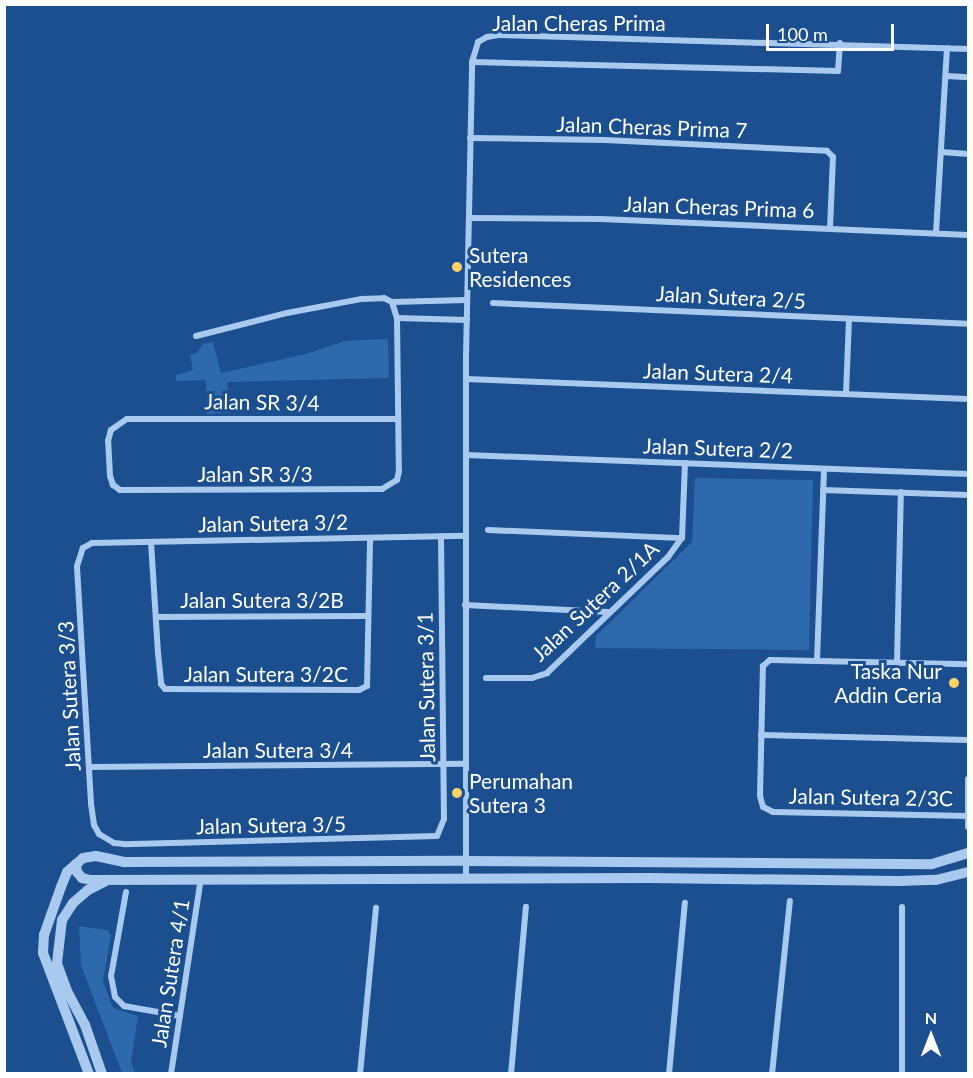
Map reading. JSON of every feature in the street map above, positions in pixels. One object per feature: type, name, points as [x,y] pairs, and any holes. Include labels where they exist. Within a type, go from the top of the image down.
[{"type":"street","name":"Jalan Cheras Prima","points":[[472,62],[478,42],[498,35],[840,43],[969,49]]},
{"type":"street","points":[[466,878],[466,379],[472,62],[838,71],[840,43]]},
{"type":"street","points":[[936,233],[947,48]]},
{"type":"street","points":[[946,76],[969,77]]},
{"type":"street","name":"Jalan Cheras Prima 7","points":[[470,138],[722,145],[827,151],[832,154],[830,228]]},
{"type":"street","points":[[941,152],[969,154]]},
{"type":"street","name":"Jalan Cheras Prima 6","points":[[469,218],[969,234]]},
{"type":"street","points":[[196,336],[287,313],[374,298],[392,302],[467,300]]},
{"type":"street","points":[[392,302],[397,318],[398,419]]},
{"type":"street","name":"Jalan Sutera 2/5","points":[[493,303],[969,324]]},
{"type":"street","points":[[397,318],[467,320]]},
{"type":"street","points":[[846,394],[849,319]]},
{"type":"street","name":"Jalan Sutera 2/4","points":[[466,379],[969,399]]},
{"type":"street","name":"Jalan SR 3/4","points":[[113,485],[108,441],[111,430],[127,419],[398,419]]},
{"type":"street","name":"Jalan SR 3/3","points":[[113,485],[120,490],[130,492],[381,489],[397,480],[398,419]]},
{"type":"street","name":"Jalan Sutera 2/2","points":[[466,455],[969,474]]},
{"type":"street","name":"Jalan Sutera 2/1A","points":[[486,678],[539,677],[547,673],[608,612],[668,557],[682,538],[685,463]]},
{"type":"street","points":[[817,661],[824,469]]},
{"type":"street","points":[[823,490],[969,495]]},
{"type":"street","points":[[897,663],[901,492]]},
{"type":"street","points":[[488,530],[682,538]]},
{"type":"street","name":"Jalan Sutera 3/1","points":[[437,836],[444,819],[441,536]]},
{"type":"street","name":"Jalan Sutera 3/2","points":[[83,548],[92,543],[466,536]]},
{"type":"street","points":[[368,616],[369,538]]},
{"type":"street","points":[[151,542],[156,617]]},
{"type":"street","name":"Jalan Sutera 3/3","points":[[83,548],[77,566],[94,825],[106,839]]},
{"type":"street","points":[[465,605],[608,612]]},
{"type":"street","name":"Jalan Sutera 3/2B","points":[[156,617],[368,616]]},
{"type":"street","name":"Jalan Sutera 3/2C","points":[[156,617],[161,684],[165,689],[359,690],[367,686],[368,616]]},
{"type":"street","points":[[969,664],[770,660],[763,666],[761,735],[969,740]]},
{"type":"street","name":"Jalan Sutera 2/3C","points":[[761,735],[760,795],[763,807],[773,812],[968,816]]},
{"type":"street","name":"Jalan Sutera 3/4","points":[[90,767],[465,764]]},
{"type":"street","points":[[969,779],[969,827]]},
{"type":"street","name":"Jalan Sutera 3/5","points":[[106,839],[124,844],[437,836]]},
{"type":"street","points":[[88,1074],[43,953],[49,916],[68,872],[83,858],[96,856],[125,862],[465,861],[932,864],[969,853]]},
{"type":"street","points":[[76,864],[77,872],[82,878],[109,879],[466,878],[899,881],[936,880],[969,872]]},
{"type":"street","name":"Jalan Sutera 4/1","points":[[171,1074],[201,878]]},
{"type":"street","points":[[102,1074],[85,1025],[67,991],[57,963],[62,920],[73,903],[88,890],[109,879]]},
{"type":"street","points":[[126,892],[111,976],[115,997],[124,1006],[180,1016]]},
{"type":"street","points":[[772,1074],[789,901]]},
{"type":"street","points":[[669,1074],[685,903]]},
{"type":"street","points":[[511,1074],[526,907]]},
{"type":"street","points":[[902,907],[902,1074]]},
{"type":"street","points":[[360,1074],[376,908]]},
{"type":"street","points":[[43,953],[59,937]]},
{"type":"shaded area","points":[[388,339],[389,378],[227,382],[231,413],[207,414],[206,380],[176,381],[176,375],[193,370],[190,355],[197,353],[203,344],[213,342],[221,373],[306,354],[345,341]]},
{"type":"shaded area","points":[[695,478],[813,480],[809,650],[595,648],[596,636],[692,542]]},
{"type":"shaded area","points":[[79,926],[107,930],[111,935],[103,981],[113,1008],[138,1016],[131,1062],[135,1073],[122,1073],[81,965]]},
{"type":"place","name":"Sutera Residences","points":[[457,267]]},
{"type":"place","name":"Taska Nur Addin Ceria","points":[[954,683]]},
{"type":"place","name":"Perumahan Sutera 3","points":[[457,793]]}]
